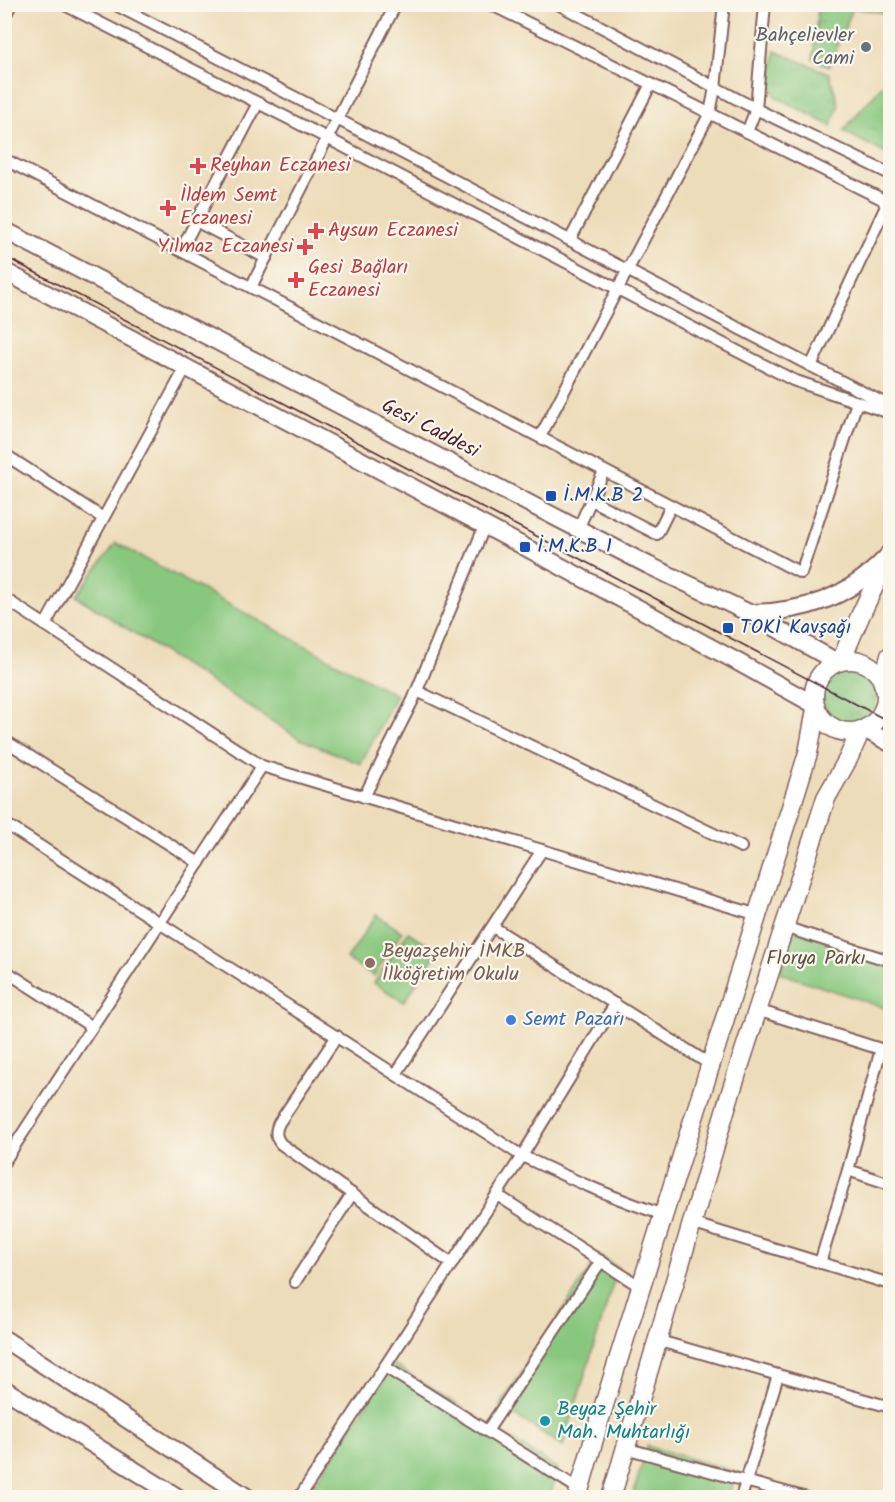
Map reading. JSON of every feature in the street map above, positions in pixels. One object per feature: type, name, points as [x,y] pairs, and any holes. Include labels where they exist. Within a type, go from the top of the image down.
[{"type":"highway","points":[[839,662],[891,553]]},
{"type":"highway","points":[[815,707],[831,727],[846,732],[863,730],[875,722],[884,709],[891,656]]},
{"type":"highway","points":[[578,1493],[808,753],[815,707],[813,692],[819,677],[827,668],[839,662],[853,661],[868,665],[880,676],[886,687]]},
{"type":"highway","points":[[611,1497],[728,1101],[826,798],[863,730]]},
{"type":"main road","name":"Gesi Caddesi","points":[[4,230],[578,529],[749,613],[839,662]]},
{"type":"main road","points":[[4,271],[485,525],[706,644],[815,707]]},
{"type":"main road","points":[[749,613],[797,609],[824,601],[868,574],[891,553]]},
{"type":"main road","points":[[863,730],[891,743]]},
{"type":"main road","points":[[4,1339],[248,1497]]},
{"type":"main road","points":[[4,1389],[179,1497]]},
{"type":"street","points":[[4,18],[11,4]]},
{"type":"street","points":[[63,4],[327,138],[792,380],[891,414]]},
{"type":"street","points":[[114,4],[891,406]]},
{"type":"street","points":[[251,287],[396,4]]},
{"type":"street","points":[[490,4],[890,203],[811,366]]},
{"type":"street","points":[[558,4],[756,109],[891,174]]},
{"type":"street","points":[[540,437],[710,113],[724,4]]},
{"type":"street","points":[[747,132],[756,109],[765,4]]},
{"type":"street","points":[[570,240],[651,84]]},
{"type":"street","points":[[181,250],[258,103]]},
{"type":"street","points":[[4,159],[801,573],[857,402]]},
{"type":"street","points":[[196,221],[266,258]]},
{"type":"street","points":[[45,625],[186,367]]},
{"type":"street","points":[[4,454],[103,518]]},
{"type":"street","points":[[578,529],[604,471]]},
{"type":"street","points":[[591,500],[657,534],[671,506]]},
{"type":"street","points":[[364,797],[417,691],[485,525]]},
{"type":"street","points":[[4,598],[262,766],[758,915]]},
{"type":"street","points":[[417,691],[741,847]]},
{"type":"street","points":[[4,740],[199,863]]},
{"type":"street","points":[[4,1162],[262,766]]},
{"type":"street","points":[[4,823],[522,1156],[627,1203],[664,1215]]},
{"type":"street","points":[[396,1074],[542,850]]},
{"type":"street","points":[[493,927],[711,1065]]},
{"type":"street","points":[[784,927],[891,962]]},
{"type":"street","points":[[4,970],[92,1027]]},
{"type":"street","points":[[299,1497],[522,1156],[615,1004]]},
{"type":"street","points":[[757,1010],[886,1051],[820,1263]]},
{"type":"street","points":[[337,1036],[279,1123],[276,1132],[278,1141],[452,1264]]},
{"type":"street","points":[[848,1170],[891,1184]]},
{"type":"street","points":[[295,1282],[352,1194]]},
{"type":"street","points":[[497,1195],[641,1287]]},
{"type":"street","points":[[691,1223],[891,1284]]},
{"type":"street","points":[[487,1431],[601,1261]]},
{"type":"street","points":[[656,1340],[891,1407]]},
{"type":"street","points":[[385,1367],[487,1431],[578,1493]]},
{"type":"street","points":[[741,1497],[778,1375]]},
{"type":"street","points":[[625,1448],[807,1497]]},
{"type":"green space","points":[[818,5],[890,5],[890,14],[853,8],[829,67],[813,59]]},
{"type":"green space","points":[[775,51],[829,73],[839,105],[831,126],[776,97],[771,85]]},
{"type":"green space","points":[[890,76],[890,156],[843,131]]},
{"type":"green space","points":[[116,543],[396,695],[361,764],[300,739],[76,596]]},
{"type":"green space","points":[[850,669],[860,671],[869,677],[875,686],[877,696],[875,706],[869,715],[860,721],[850,723],[840,721],[831,715],[825,706],[823,696],[825,686],[831,677],[840,671]]},
{"type":"green space","points":[[376,915],[402,932],[374,976],[347,959]]},
{"type":"green space","name":"Florya Parkı","points":[[795,926],[890,957],[890,1010],[780,973]]},
{"type":"green space","points":[[408,932],[438,951],[404,1002],[374,983]]},
{"type":"green space","points":[[599,1255],[618,1268],[563,1446],[500,1406]]},
{"type":"green space","points":[[393,1364],[558,1469],[550,1497],[305,1498]]},
{"type":"green space","points":[[647,1446],[737,1472],[728,1497],[632,1498]]},
{"type":"tram line","points":[[4,256],[890,722]]},
{"type":"place","name":"Bahçelievler Cami","points":[[866,47]]},
{"type":"place","name":"Reyhan Eczanesi","points":[[198,166]]},
{"type":"place","name":"İldem Semt Eczanesi","points":[[168,208]]},
{"type":"place","name":"Aysun Eczanesi","points":[[316,231]]},
{"type":"place","name":"Yılmaz Eczanesi","points":[[305,247]]},
{"type":"place","name":"Gesi Bağları Eczanesi","points":[[296,280]]},
{"type":"place","name":"İ.M.K.B 2","points":[[551,496]]},
{"type":"place","name":"İ.M.K.B 1","points":[[525,547]]},
{"type":"place","name":"TOKİ Kavşağı","points":[[728,628]]},
{"type":"place","name":"Beyazşehir İMKB İlköğretim Okulu","points":[[370,963]]},
{"type":"place","name":"Semt Pazarı","points":[[511,1020]]},
{"type":"place","name":"Beyaz Şehir Mah. Muhtarlığı","points":[[545,1421]]}]
